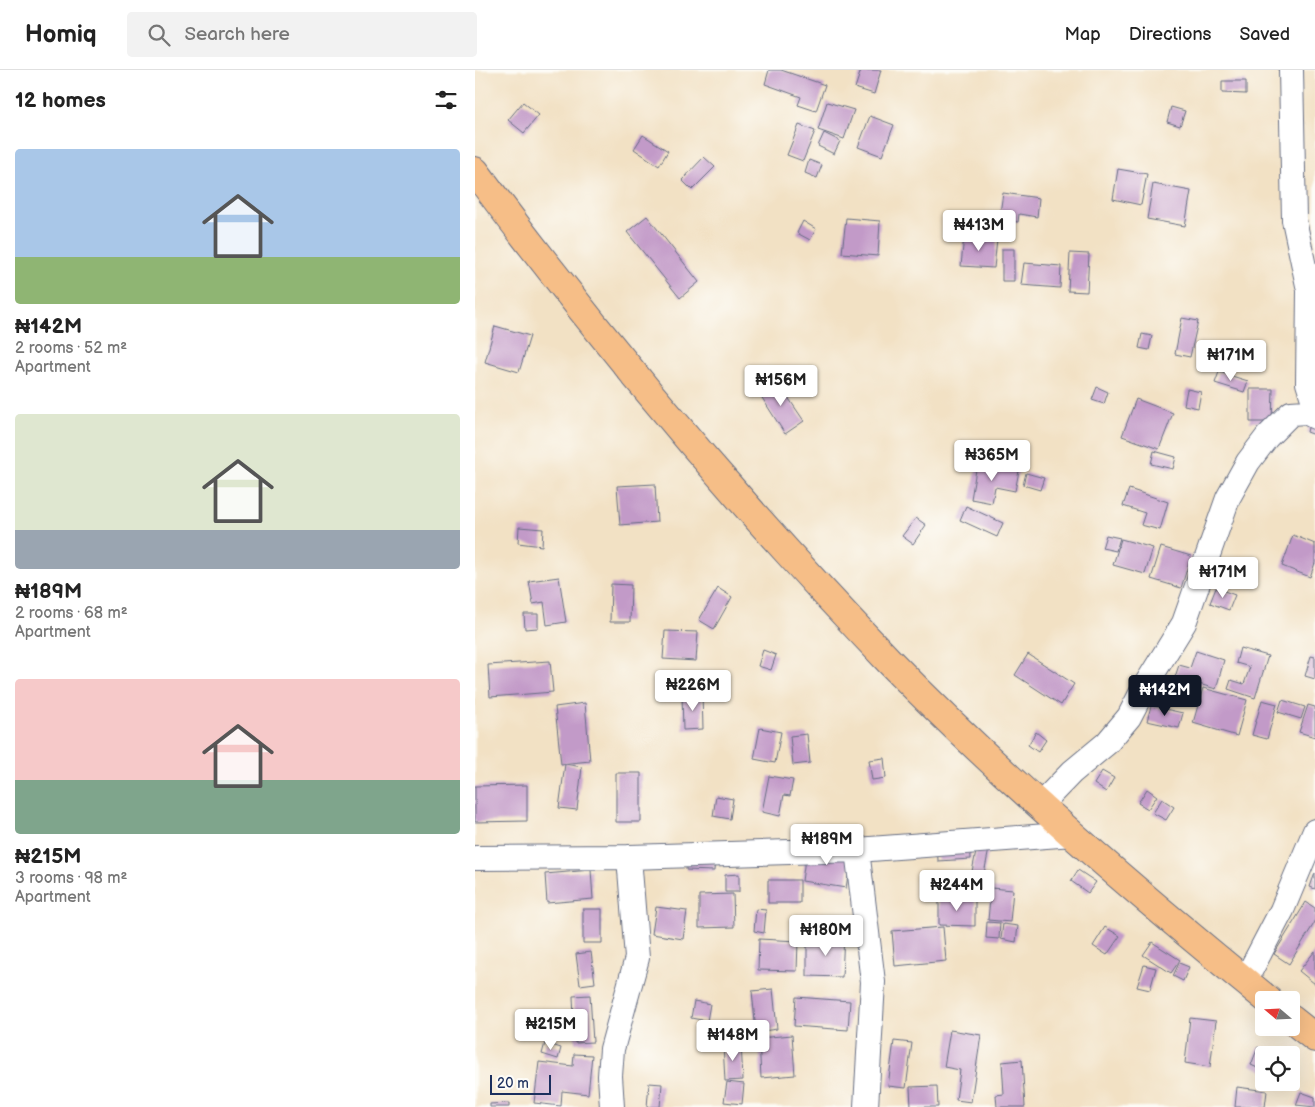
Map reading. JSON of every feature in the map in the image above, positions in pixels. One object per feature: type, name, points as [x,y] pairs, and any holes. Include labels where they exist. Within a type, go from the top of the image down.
[{"type":"highway","points":[[475,172],[607,343],[799,566],[891,663],[1040,805],[1257,991]]},
{"type":"highway","points":[[1300,1026],[1315,1038]]},
{"type":"street","points":[[1291,70],[1290,115],[1295,220],[1309,290],[1308,383],[1315,406]]},
{"type":"street","points":[[1040,805],[1072,772],[1107,744],[1129,717],[1145,686],[1184,623],[1228,498],[1248,462],[1267,437],[1291,413],[1306,412],[1315,417]]},
{"type":"street","points":[[1245,981],[1282,910],[1315,831]]},
{"type":"street","points":[[475,858],[857,850],[1073,834]]},
{"type":"street","points":[[857,850],[873,982],[866,1107]]},
{"type":"street","points":[[613,1107],[610,1076],[612,1049],[637,958],[629,856]]},
{"type":"building","points":[[769,70],[781,70],[825,85],[816,111],[798,105],[801,97],[765,84]]},
{"type":"building","points":[[861,70],[881,70],[874,94],[855,88]]},
{"type":"building","points":[[1222,81],[1246,81],[1246,94],[1222,93]]},
{"type":"building","points":[[523,102],[539,115],[524,133],[508,120]]},
{"type":"building","points":[[827,102],[854,110],[844,139],[818,130]]},
{"type":"building","points":[[1171,107],[1185,111],[1180,126],[1167,122]]},
{"type":"building","points":[[870,116],[894,125],[882,156],[858,147]]},
{"type":"building","points":[[799,125],[815,131],[803,161],[787,155]]},
{"type":"building","points":[[824,133],[840,141],[834,154],[818,146]]},
{"type":"building","points":[[643,135],[668,151],[659,166],[634,149]]},
{"type":"building","points":[[704,157],[715,167],[692,190],[682,180]]},
{"type":"building","points":[[809,160],[822,165],[817,178],[805,173]]},
{"type":"building","points":[[1118,169],[1147,174],[1141,205],[1113,199]]},
{"type":"building","points":[[1153,184],[1191,191],[1185,226],[1147,219]]},
{"type":"building","points":[[1003,193],[1039,198],[1037,217],[1019,214],[1018,222],[999,220]]},
{"type":"building","points":[[647,216],[699,282],[680,298],[627,232]]},
{"type":"building","points":[[846,218],[880,221],[878,256],[842,253]]},
{"type":"building","points":[[803,221],[816,229],[810,240],[797,233]]},
{"type":"building","points":[[964,236],[997,239],[994,268],[961,266]]},
{"type":"building","points":[[1002,249],[1014,249],[1014,281],[1002,281]]},
{"type":"building","points":[[1070,253],[1089,254],[1087,292],[1068,291]]},
{"type":"building","points":[[1024,263],[1061,266],[1060,288],[1021,285]]},
{"type":"building","points":[[1182,318],[1198,321],[1190,357],[1175,354]]},
{"type":"building","points":[[495,326],[530,336],[519,372],[485,362]]},
{"type":"building","points":[[1142,334],[1152,336],[1149,350],[1139,348]]},
{"type":"building","points":[[1219,372],[1248,381],[1244,392],[1215,383]]},
{"type":"building","points":[[777,381],[804,421],[785,434],[759,393]]},
{"type":"building","points":[[1097,387],[1108,392],[1104,404],[1092,400]]},
{"type":"building","points":[[1187,389],[1201,392],[1198,408],[1184,405]]},
{"type":"building","points":[[1250,389],[1273,389],[1272,422],[1250,422]]},
{"type":"building","points":[[1136,399],[1173,413],[1159,449],[1122,436]]},
{"type":"building","points":[[1311,415],[1315,416],[1315,435],[1307,432]]},
{"type":"building","points":[[1154,451],[1176,457],[1173,469],[1151,464]]},
{"type":"building","points":[[977,464],[1019,471],[1015,491],[995,487],[992,503],[971,499]]},
{"type":"building","points":[[1026,473],[1044,478],[1040,490],[1023,485]]},
{"type":"building","points":[[655,484],[657,522],[620,525],[617,486]]},
{"type":"building","points":[[1129,489],[1168,502],[1160,530],[1141,525],[1145,513],[1123,506]]},
{"type":"building","points":[[966,506],[1003,523],[997,537],[960,520]]},
{"type":"building","points":[[916,518],[926,525],[913,544],[902,536]]},
{"type":"building","points":[[519,527],[543,529],[542,546],[518,543]]},
{"type":"building","points":[[1106,535],[1120,538],[1116,551],[1102,548]]},
{"type":"building","points":[[1293,535],[1315,544],[1315,563],[1310,577],[1282,566]]},
{"type":"building","points":[[1121,539],[1153,548],[1145,574],[1113,565]]},
{"type":"building","points":[[1161,547],[1191,556],[1181,588],[1151,579]]},
{"type":"building","points":[[559,577],[566,622],[547,625],[544,602],[533,604],[529,581]]},
{"type":"building","points":[[611,584],[631,585],[630,622],[610,622]]},
{"type":"building","points":[[718,588],[732,597],[714,629],[699,620]]},
{"type":"building","points":[[1216,588],[1235,595],[1229,610],[1210,603]]},
{"type":"building","points":[[524,614],[538,614],[538,628],[525,629]]},
{"type":"building","points":[[665,631],[698,632],[696,661],[663,659]]},
{"type":"building","points":[[1240,648],[1268,656],[1255,698],[1228,689],[1231,680],[1244,684],[1250,667],[1236,663]]},
{"type":"building","points":[[763,650],[776,655],[771,670],[758,666]]},
{"type":"building","points":[[1196,651],[1224,660],[1216,689],[1175,677],[1179,665],[1190,668]]},
{"type":"building","points":[[1028,654],[1074,684],[1061,705],[1015,675]]},
{"type":"building","points":[[1311,656],[1315,657],[1315,679],[1305,676]]},
{"type":"building","points":[[550,661],[553,692],[490,697],[488,665]]},
{"type":"building","points":[[1203,688],[1247,700],[1237,736],[1193,723]]},
{"type":"building","points":[[702,693],[703,729],[683,730],[682,694]]},
{"type":"building","points":[[1262,700],[1277,704],[1267,739],[1252,735]]},
{"type":"building","points":[[1282,700],[1305,707],[1301,719],[1278,712]]},
{"type":"building","points":[[585,703],[590,761],[561,764],[555,707]]},
{"type":"building","points":[[1308,705],[1315,707],[1315,737],[1299,732]]},
{"type":"building","points":[[1151,706],[1183,713],[1179,728],[1147,721]]},
{"type":"building","points":[[760,728],[781,732],[775,763],[754,759]]},
{"type":"building","points":[[1036,732],[1046,740],[1038,752],[1028,745]]},
{"type":"building","points":[[807,734],[810,763],[793,765],[790,736]]},
{"type":"building","points":[[884,758],[886,778],[872,780],[869,760]]},
{"type":"building","points":[[565,764],[582,767],[577,810],[559,808]]},
{"type":"building","points":[[1102,771],[1114,778],[1106,792],[1094,784]]},
{"type":"building","points":[[616,773],[641,773],[641,822],[616,822]]},
{"type":"building","points":[[769,776],[793,780],[790,796],[784,795],[780,816],[762,812]]},
{"type":"building","points":[[527,785],[527,821],[475,822],[475,786]]},
{"type":"building","points":[[1147,789],[1157,796],[1148,809],[1138,803]]},
{"type":"building","points":[[716,796],[733,799],[730,819],[713,816]]},
{"type":"building","points":[[1162,799],[1174,807],[1166,820],[1153,813]]},
{"type":"building","points":[[970,838],[971,859],[938,861],[937,840]]},
{"type":"building","points":[[978,842],[990,844],[979,898],[967,896]]},
{"type":"building","points":[[807,844],[852,851],[846,888],[802,881]]},
{"type":"building","points":[[687,855],[715,857],[714,871],[686,870]]},
{"type":"building","points":[[591,870],[593,899],[547,903],[545,874]]},
{"type":"building","points":[[1078,870],[1096,882],[1088,893],[1071,881]]},
{"type":"building","points":[[1315,873],[1315,889],[1310,887]]},
{"type":"building","points":[[739,874],[739,892],[725,892],[725,875]]},
{"type":"building","points":[[768,880],[800,880],[800,903],[768,903]]},
{"type":"building","points":[[991,888],[1013,890],[1010,922],[988,920]]},
{"type":"building","points":[[733,894],[734,927],[699,928],[699,895]]},
{"type":"building","points":[[939,898],[975,898],[975,926],[939,925]]},
{"type":"building","points":[[1306,902],[1315,908],[1315,922],[1289,964],[1274,954]]},
{"type":"building","points":[[656,907],[687,911],[683,939],[652,934]]},
{"type":"building","points":[[583,909],[602,909],[602,943],[583,943]]},
{"type":"building","points":[[756,909],[766,910],[764,933],[754,931]]},
{"type":"building","points":[[987,922],[1000,923],[999,939],[986,938]]},
{"type":"building","points":[[1003,924],[1018,926],[1016,942],[1001,939]]},
{"type":"building","points":[[943,927],[946,961],[895,966],[892,931]]},
{"type":"building","points":[[1105,927],[1120,936],[1107,955],[1093,946]]},
{"type":"building","points":[[827,933],[844,934],[842,977],[807,976],[807,943],[826,943]]},
{"type":"building","points":[[759,939],[798,941],[797,971],[758,970]]},
{"type":"building","points":[[1152,942],[1180,960],[1171,973],[1143,955]]},
{"type":"building","points":[[1315,951],[1315,984],[1299,971]]},
{"type":"building","points":[[591,952],[595,983],[580,985],[576,954]]},
{"type":"building","points":[[1179,963],[1189,967],[1183,981],[1173,976]]},
{"type":"building","points":[[1144,965],[1156,968],[1150,990],[1137,987]]},
{"type":"building","points":[[773,989],[777,1029],[756,1032],[752,991]]},
{"type":"building","points":[[590,995],[593,1042],[575,1043],[573,996]]},
{"type":"building","points":[[796,997],[850,1001],[848,1030],[794,1026]]},
{"type":"building","points":[[694,1001],[710,1004],[707,1021],[691,1018]]},
{"type":"building","points":[[1190,1018],[1216,1021],[1210,1067],[1185,1063]]},
{"type":"building","points":[[950,1030],[981,1035],[971,1102],[956,1100],[960,1070],[944,1067]]},
{"type":"building","points":[[792,1035],[795,1075],[761,1078],[759,1038]]},
{"type":"building","points":[[894,1041],[912,1043],[906,1088],[888,1086]]},
{"type":"building","points":[[545,1043],[561,1048],[558,1059],[542,1054]]},
{"type":"building","points":[[741,1043],[743,1080],[725,1081],[723,1044]]},
{"type":"building","points":[[574,1054],[592,1055],[588,1094],[562,1091],[561,1106],[534,1103],[539,1062],[573,1066]]},
{"type":"building","points":[[1255,1055],[1255,1067],[1251,1065]]},
{"type":"building","points":[[1022,1060],[1025,1107],[997,1107],[996,1095],[1004,1094],[1002,1062]]},
{"type":"building","points":[[727,1082],[744,1084],[742,1104],[724,1102]]},
{"type":"building","points":[[649,1083],[662,1084],[660,1107],[647,1107]]},
{"type":"building","points":[[937,1086],[938,1107],[911,1107],[910,1087]]},
{"type":"building","points":[[1237,1087],[1255,1089],[1255,1091],[1267,1091],[1265,1107],[1235,1107]]},
{"type":"building","points":[[1301,1092],[1315,1097],[1315,1107],[1296,1105]]},
{"type":"building","points":[[509,1103],[509,1107],[490,1107],[490,1104]]}]
